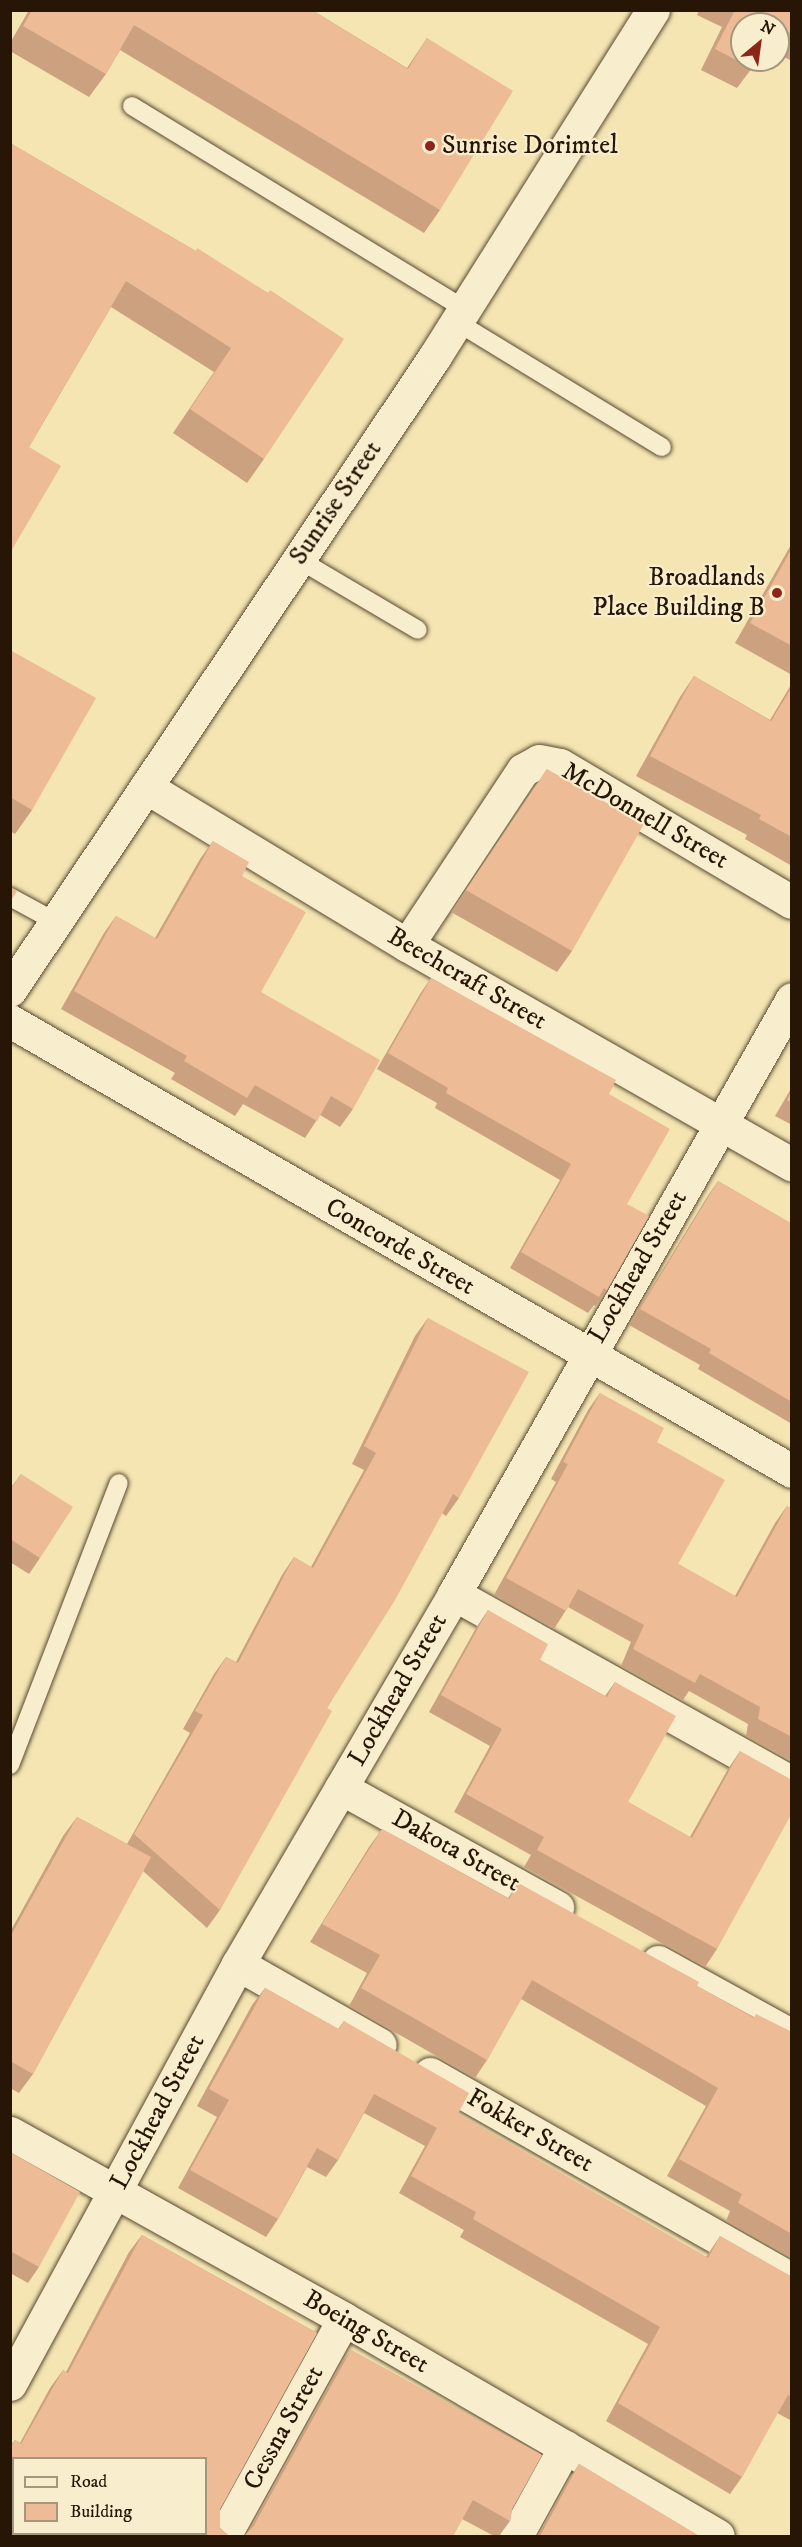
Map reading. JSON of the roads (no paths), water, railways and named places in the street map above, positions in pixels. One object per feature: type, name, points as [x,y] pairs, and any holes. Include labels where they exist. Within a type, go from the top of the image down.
[{"type":"street","name":"Sunrise Street","points":[[10,990],[461,316],[653,10]]},
{"type":"street","name":"McDonnell Street","points":[[407,945],[523,770],[539,761],[560,765],[792,902]]},
{"type":"street","name":"Beechcraft Street","points":[[146,787],[407,945],[792,1165]]},
{"type":"street","name":"Lockhead Street","points":[[10,2384],[238,1964],[454,1594],[588,1354],[792,999]]},
{"type":"street","name":"Concorde Street","points":[[10,1021],[792,1470]]},
{"type":"street","points":[[454,1594],[792,1783]]},
{"type":"street","name":"Dakota Street","points":[[341,1788],[582,1921]]},
{"type":"street","points":[[634,1950],[792,2036]]},
{"type":"street","name":"Fokker Street","points":[[238,1964],[792,2280]]},
{"type":"street","name":"Boeing Street","points":[[10,2133],[344,2319],[718,2536]]},
{"type":"street","name":"Cessna Street","points":[[224,2536],[344,2319]]},
{"type":"street","points":[[516,2536],[565,2447]]},
{"type":"lane","points":[[132,106],[662,447]]},
{"type":"lane","points":[[298,559],[418,630]]},
{"type":"lane","points":[[10,897],[56,922]]},
{"type":"lane","points":[[10,1765],[119,1484]]},
{"type":"place","name":"Sunrise Dorimtel","points":[[430,146]]},
{"type":"place","name":"Broadlands Place Building B","points":[[777,593]]}]
